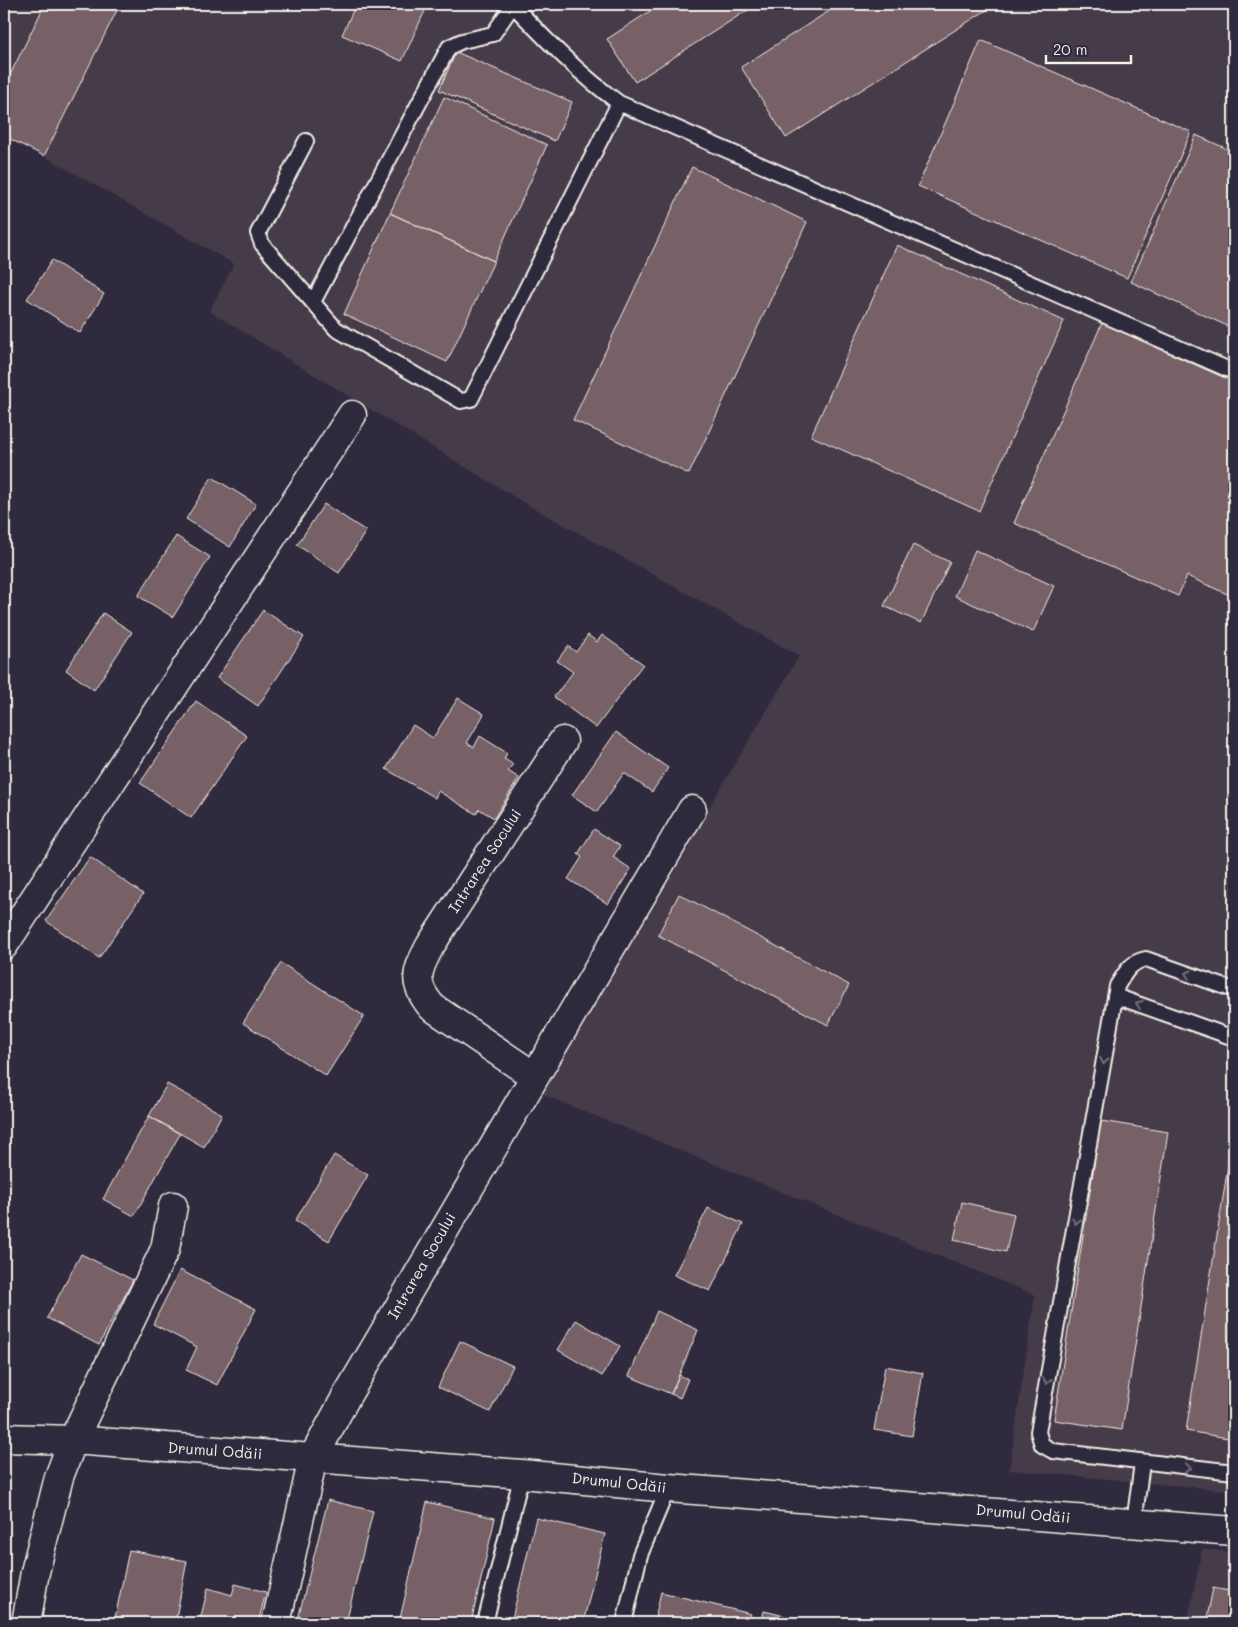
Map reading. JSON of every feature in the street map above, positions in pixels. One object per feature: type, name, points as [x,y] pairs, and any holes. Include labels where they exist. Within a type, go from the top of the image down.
[{"type":"street","points":[[4,945],[352,415]]},
{"type":"street","name":"Intrarea Socului","points":[[534,1076],[432,1007],[422,994],[417,976],[430,946],[563,740]]},
{"type":"street","name":"Intrarea Socului","points":[[276,1623],[313,1458],[346,1397],[692,810]]},
{"type":"street","points":[[26,1623],[35,1572],[59,1476],[73,1440],[165,1249],[173,1206]]},
{"type":"street","name":"Drumul Odăii","points":[[4,1438],[73,1440],[313,1458],[1234,1532]]},
{"type":"lane","points":[[313,302],[449,47],[462,41],[492,34],[512,4],[570,64],[619,103],[1234,372]]},
{"type":"lane","points":[[306,140],[258,233],[262,244],[336,329],[461,401],[471,399],[619,103]]},
{"type":"lane","points":[[1234,990],[1146,959],[1138,960],[1127,968],[1117,986],[1038,1432],[1042,1445],[1052,1451],[1142,1463],[1234,1472]]},
{"type":"lane","points":[[1115,996],[1234,1038]]},
{"type":"lane","points":[[1134,1523],[1142,1463]]},
{"type":"lane","points":[[485,1623],[522,1474]]},
{"type":"lane","points":[[624,1623],[640,1555],[668,1488]]},
{"type":"shaded area","points":[[4,4],[1234,4],[1234,1491],[1009,1470],[1035,1295],[534,1091],[679,858],[799,656],[521,501],[209,311],[234,264],[44,156],[4,136]]},
{"type":"shaded area","points":[[1202,1549],[1234,1552],[1234,1623],[1187,1623]]},
{"type":"building","points":[[45,4],[110,4],[118,8],[44,156],[4,136],[4,87]]},
{"type":"building","points":[[356,4],[428,4],[402,61],[342,35]]},
{"type":"building","points":[[661,4],[757,4],[635,82],[607,39]]},
{"type":"building","points":[[840,4],[996,4],[786,138],[741,67]]},
{"type":"building","points":[[981,40],[1191,132],[1127,278],[918,186]]},
{"type":"building","points":[[456,52],[572,102],[555,141],[439,90]]},
{"type":"building","points":[[444,97],[547,145],[494,261],[390,213]]},
{"type":"building","points":[[1196,135],[1234,152],[1234,329],[1131,282]]},
{"type":"building","points":[[692,167],[807,222],[689,474],[573,420]]},
{"type":"building","points":[[390,213],[494,261],[447,362],[344,314]]},
{"type":"building","points":[[897,245],[1064,321],[979,511],[811,436]]},
{"type":"building","points":[[52,260],[104,294],[80,333],[27,299]]},
{"type":"building","points":[[1102,323],[1234,382],[1234,597],[1187,576],[1178,596],[1014,523]]},
{"type":"building","points":[[4,445],[11,450],[4,461]]},
{"type":"building","points":[[212,477],[256,504],[230,547],[186,519]]},
{"type":"building","points":[[324,504],[366,531],[339,573],[297,545]]},
{"type":"building","points":[[176,536],[210,557],[173,617],[138,596]]},
{"type":"building","points":[[913,545],[950,562],[921,623],[884,606]]},
{"type":"building","points":[[975,550],[1054,586],[1033,632],[955,596]]},
{"type":"building","points":[[263,610],[304,637],[258,706],[217,678]]},
{"type":"building","points":[[103,613],[132,632],[94,690],[66,670]]},
{"type":"building","points":[[588,635],[597,642],[602,635],[643,664],[596,728],[554,697],[573,672],[557,661],[568,646],[576,652]]},
{"type":"building","points":[[458,698],[484,714],[467,743],[474,747],[480,736],[507,753],[504,759],[513,764],[508,771],[519,778],[494,818],[479,809],[476,814],[438,791],[435,798],[386,769],[413,725],[433,738]]},
{"type":"building","points":[[196,701],[247,736],[191,818],[140,783]]},
{"type":"building","points":[[616,732],[668,768],[652,792],[624,773],[597,812],[572,795]]},
{"type":"building","points":[[594,829],[620,846],[613,857],[631,869],[608,904],[568,879],[582,857],[578,854]]},
{"type":"building","points":[[90,857],[143,894],[99,958],[46,921]]},
{"type":"building","points":[[679,894],[849,985],[828,1025],[658,935]]},
{"type":"building","points":[[281,963],[364,1016],[326,1076],[243,1023]]},
{"type":"building","points":[[167,1084],[222,1114],[204,1147],[149,1116]]},
{"type":"building","points":[[149,1116],[180,1134],[134,1216],[103,1199]]},
{"type":"building","points":[[1101,1121],[1168,1132],[1122,1430],[1054,1420]]},
{"type":"building","points":[[1234,1128],[1234,1439],[1186,1431]]},
{"type":"building","points":[[334,1155],[368,1175],[329,1241],[295,1221]]},
{"type":"building","points":[[962,1202],[1014,1214],[1006,1252],[954,1240]]},
{"type":"building","points":[[708,1208],[743,1224],[710,1291],[674,1275]]},
{"type":"building","points":[[81,1254],[133,1280],[99,1345],[47,1318]]},
{"type":"building","points":[[180,1270],[256,1309],[217,1385],[186,1370],[197,1347],[153,1324]]},
{"type":"building","points":[[657,1311],[698,1330],[671,1394],[629,1376]]},
{"type":"building","points":[[576,1320],[620,1346],[602,1376],[558,1350]]},
{"type":"building","points":[[460,1341],[513,1366],[490,1412],[438,1387]]},
{"type":"building","points":[[885,1366],[923,1373],[912,1436],[874,1430]]},
{"type":"building","points":[[679,1375],[688,1379],[680,1398],[671,1394]]},
{"type":"building","points":[[328,1500],[373,1511],[346,1623],[297,1623]]},
{"type":"building","points":[[427,1502],[495,1518],[471,1623],[399,1623]]},
{"type":"building","points":[[536,1518],[605,1534],[583,1623],[511,1623]]},
{"type":"building","points":[[129,1550],[187,1561],[175,1623],[114,1623]]},
{"type":"building","points":[[235,1584],[266,1592],[258,1623],[211,1623],[200,1620],[208,1588],[232,1595]]},
{"type":"building","points":[[1213,1588],[1234,1592],[1234,1623],[1206,1623]]},
{"type":"building","points":[[661,1592],[751,1614],[748,1623],[654,1623]]},
{"type":"building","points":[[764,1611],[814,1623],[761,1623]]}]
